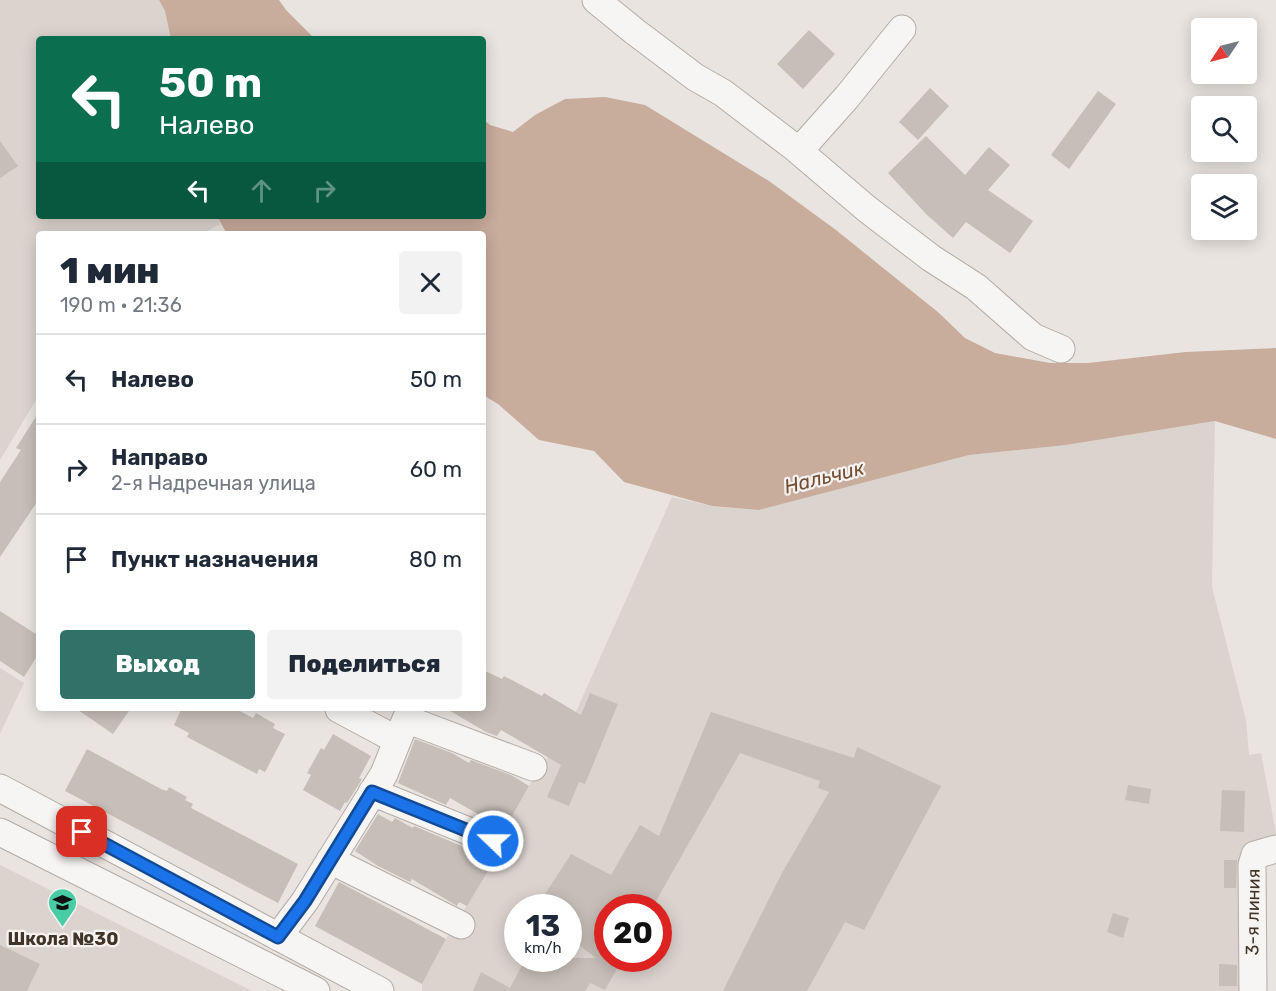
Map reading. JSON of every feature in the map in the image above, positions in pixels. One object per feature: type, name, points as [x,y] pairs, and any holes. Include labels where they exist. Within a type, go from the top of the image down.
[{"type":"street","points":[[596,0],[642,38],[696,77],[723,93],[799,151],[876,216],[931,258],[976,287],[1033,337],[1061,349]]},
{"type":"street","points":[[799,151],[847,98],[902,28]]},
{"type":"street","points":[[343,711],[397,740]]},
{"type":"street","points":[[278,937],[305,901],[384,774],[406,719],[533,767]]},
{"type":"street","points":[[0,788],[378,990]]},
{"type":"street","points":[[372,792],[493,841]]},
{"type":"street","points":[[0,832],[316,991]]},
{"type":"street","name":"3-я линия","points":[[1253,991],[1252,865],[1255,855],[1276,849]]},
{"type":"street","points":[[330,860],[461,925]]},
{"type":"street","points":[[148,908],[164,876]]},
{"type":"street","points":[[348,991],[378,990]]},
{"type":"shaded area","points":[[0,0],[159,0],[165,11],[170,36],[36,36],[36,219],[218,219],[220,224],[207,231],[36,231],[36,400],[0,460]]},
{"type":"shaded area","points":[[1215,421],[1212,587],[1246,720],[1249,755],[1261,753],[1276,833],[1276,849],[1267,850],[1253,991],[422,991],[422,984],[446,939],[490,868],[507,825],[574,716],[672,497],[712,506],[759,510],[969,455],[1066,445]]},
{"type":"shaded area","points":[[0,668],[24,683],[0,734]]},
{"type":"shaded area","name":"Школа №30","points":[[0,865],[252,991],[0,991]]},
{"type":"water","points":[[159,0],[279,0],[312,36],[170,36],[165,11]]},
{"type":"water","name":"Нальчик","points":[[605,97],[645,105],[769,181],[836,230],[939,313],[965,338],[995,353],[1050,363],[1088,363],[1186,352],[1276,348],[1276,439],[1215,421],[1066,445],[969,455],[759,510],[712,506],[624,482],[594,451],[539,440],[498,404],[486,397],[486,231],[225,231],[219,219],[486,219],[486,122],[513,132],[535,115],[565,99]]},
{"type":"building","points":[[809,30],[835,54],[803,89],[777,64]]},
{"type":"building","points":[[930,88],[949,106],[918,140],[899,122]]},
{"type":"building","points":[[1098,91],[1116,104],[1069,169],[1051,155]]},
{"type":"building","points":[[926,136],[965,175],[989,147],[1010,165],[988,190],[1033,221],[1010,253],[966,222],[953,238],[926,214],[888,173]]},
{"type":"building","points":[[0,141],[18,166],[0,178]]},
{"type":"building","points":[[36,417],[36,503],[0,557],[0,482],[21,450],[16,448]]},
{"type":"building","points":[[0,611],[36,634],[36,658],[24,677],[0,661]]},
{"type":"building","points":[[486,671],[502,679],[504,676],[542,696],[544,693],[581,715],[590,693],[618,704],[585,784],[579,782],[569,806],[547,797],[561,765],[501,730],[497,736],[450,711],[486,711]]},
{"type":"building","points":[[79,711],[129,711],[113,734]]},
{"type":"building","points":[[181,711],[240,711],[253,718],[256,713],[275,724],[273,728],[285,734],[265,772],[259,769],[257,774],[187,737],[189,733],[174,725]]},
{"type":"building","points":[[711,712],[854,758],[857,747],[941,786],[864,930],[845,922],[807,991],[723,991],[782,873],[829,792],[818,788],[820,781],[740,753],[660,894],[594,894],[594,956],[582,948],[582,894],[545,894],[571,854],[611,875],[640,825],[659,836]]},
{"type":"building","points":[[333,734],[371,756],[359,778],[362,779],[340,811],[303,790],[311,775],[307,773],[321,748],[324,750]]},
{"type":"building","points":[[415,739],[452,753],[469,763],[471,760],[513,776],[529,786],[507,825],[485,813],[483,817],[450,798],[446,805],[398,783]]},
{"type":"building","points":[[87,749],[161,789],[167,791],[169,787],[187,797],[185,800],[193,804],[191,808],[298,864],[278,903],[65,791]]},
{"type":"building","points":[[1128,785],[1151,789],[1149,804],[1125,800]]},
{"type":"building","points":[[1222,790],[1245,791],[1244,832],[1220,831]]},
{"type":"building","points":[[378,814],[392,822],[395,818],[413,828],[414,826],[478,855],[475,859],[490,868],[467,906],[459,902],[457,906],[412,879],[410,882],[355,851]]},
{"type":"building","points":[[1224,860],[1237,860],[1236,888],[1224,888]]},
{"type":"building","points":[[339,882],[446,939],[422,984],[315,926]]},
{"type":"building","points":[[1113,913],[1129,918],[1123,938],[1107,932]]},
{"type":"building","points":[[0,945],[40,964],[27,991],[0,991]]},
{"type":"building","points":[[582,958],[594,958],[594,972],[615,972],[605,990],[590,983],[585,991],[473,991],[481,972],[510,988],[519,972],[582,972]]},
{"type":"building","points":[[1219,964],[1237,965],[1237,986],[1219,986]]},
{"type":"place","name":"Школа №30","points":[[63,928]]},
{"type":"route","points":[[82,832],[278,937],[305,901],[372,792],[493,841]]}]
